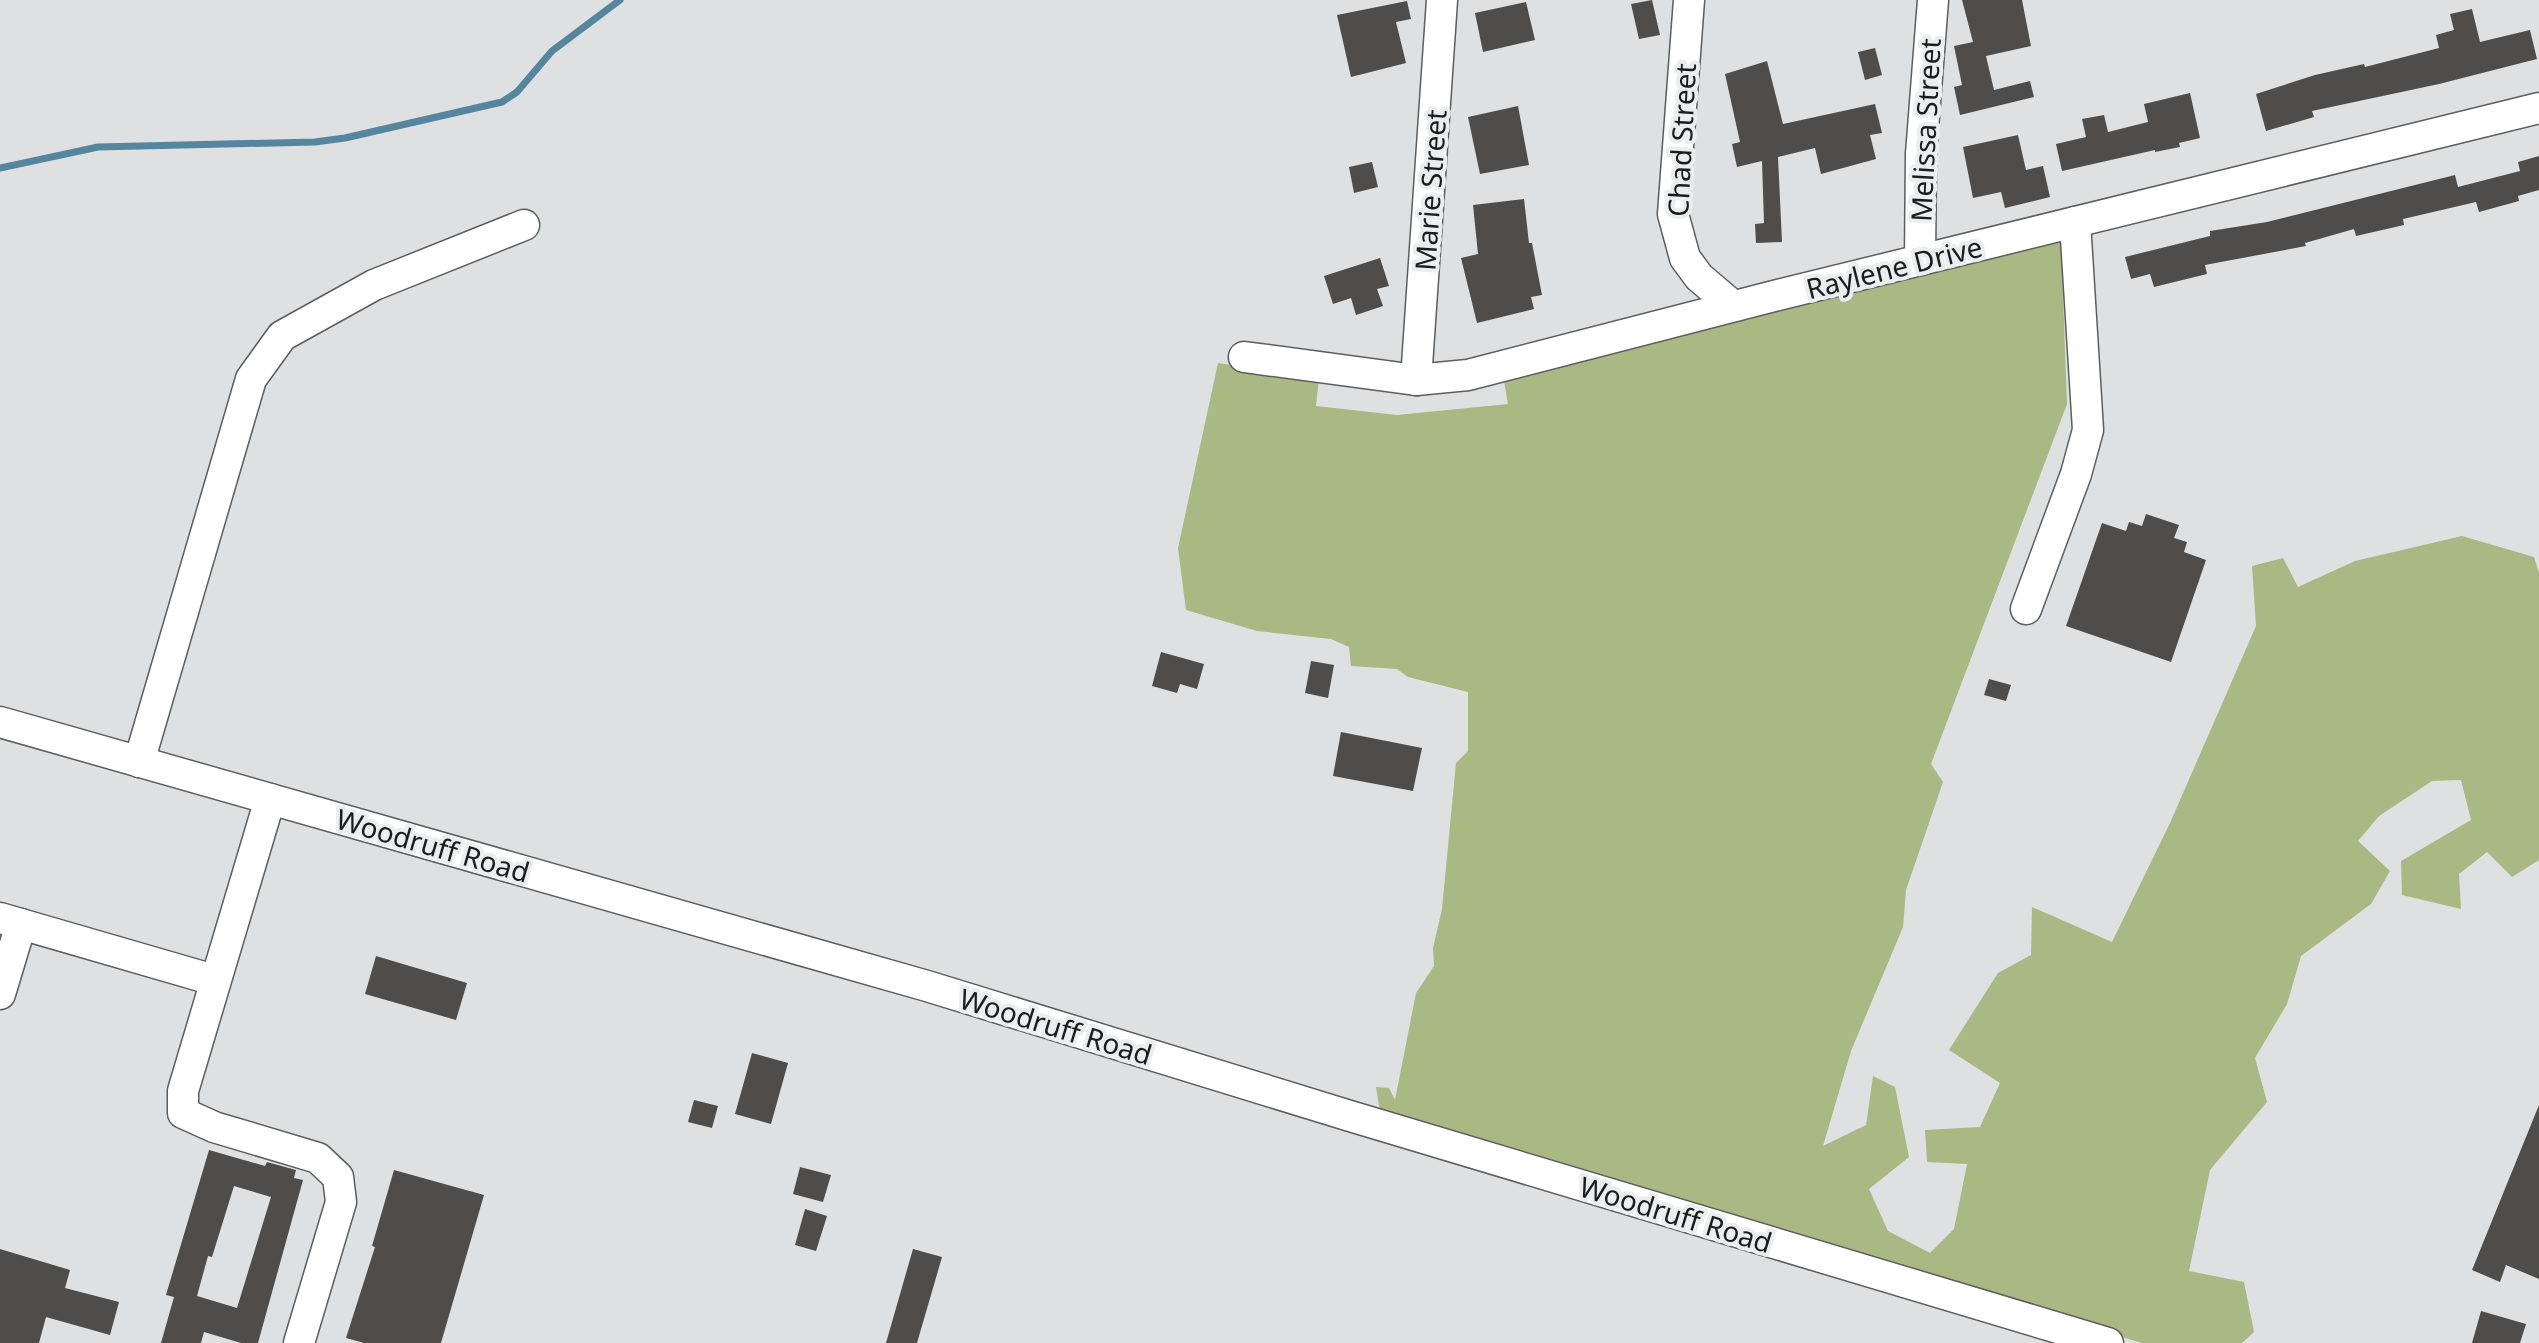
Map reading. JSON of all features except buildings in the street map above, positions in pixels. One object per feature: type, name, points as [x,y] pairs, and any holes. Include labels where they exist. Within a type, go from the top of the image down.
[{"type":"street","name":"Marie Street","points":[[1416,380],[1442,0]]},
{"type":"street","name":"Chad Street","points":[[1689,0],[1673,214],[1685,258],[1699,277],[1733,306]]},
{"type":"street","name":"Melissa Street","points":[[1920,260],[1921,154],[1933,0]]},
{"type":"street","name":"Raylene Drive","points":[[1244,357],[1416,380],[1468,375],[1733,306],[2539,108]]},
{"type":"street","points":[[2026,609],[2076,474],[2088,430],[2075,222]]},
{"type":"street","points":[[139,762],[251,379],[282,336],[360,292],[524,225]]},
{"type":"street","name":"Woodruff Road","points":[[0,722],[927,986],[2108,1343]]},
{"type":"street","points":[[270,799],[183,1091],[183,1113],[214,1127],[318,1158],[338,1177],[341,1202],[299,1343]]},
{"type":"street","points":[[0,994],[10,921],[214,980]]},
{"type":"green space","points":[[2061,240],[2067,404],[1931,764],[1943,782],[1906,890],[1903,927],[1851,1051],[1823,1146],[1866,1125],[1873,1076],[1895,1087],[1909,1157],[1869,1189],[1888,1231],[1930,1253],[1954,1229],[1967,1164],[1927,1162],[1925,1130],[1980,1127],[2000,1083],[1949,1050],[1998,973],[2031,955],[2032,907],[2112,942],[2170,823],[2256,626],[2252,566],[2283,558],[2298,587],[2355,561],[2462,536],[2534,557],[2539,573],[2539,860],[2512,877],[2487,852],[2459,874],[2461,909],[2402,895],[2401,861],[2471,820],[2461,780],[2432,781],[2379,816],[2358,841],[2390,871],[2371,904],[2301,956],[2287,1004],[2255,1058],[2267,1102],[2210,1170],[2189,1271],[2244,1282],[2254,1332],[2242,1343],[2142,1343],[1381,1118],[1376,1087],[1389,1088],[1395,1100],[1416,993],[1434,966],[1433,948],[1442,909],[1456,763],[1468,751],[1468,692],[1408,677],[1397,669],[1351,666],[1349,647],[1331,639],[1257,631],[1186,610],[1178,548],[1218,363],[1319,378],[1316,406],[1397,415],[1508,404],[1504,381]]},
{"type":"waterway","points":[[0,168],[98,147],[315,142],[502,102],[517,92],[552,51],[620,0]]}]
